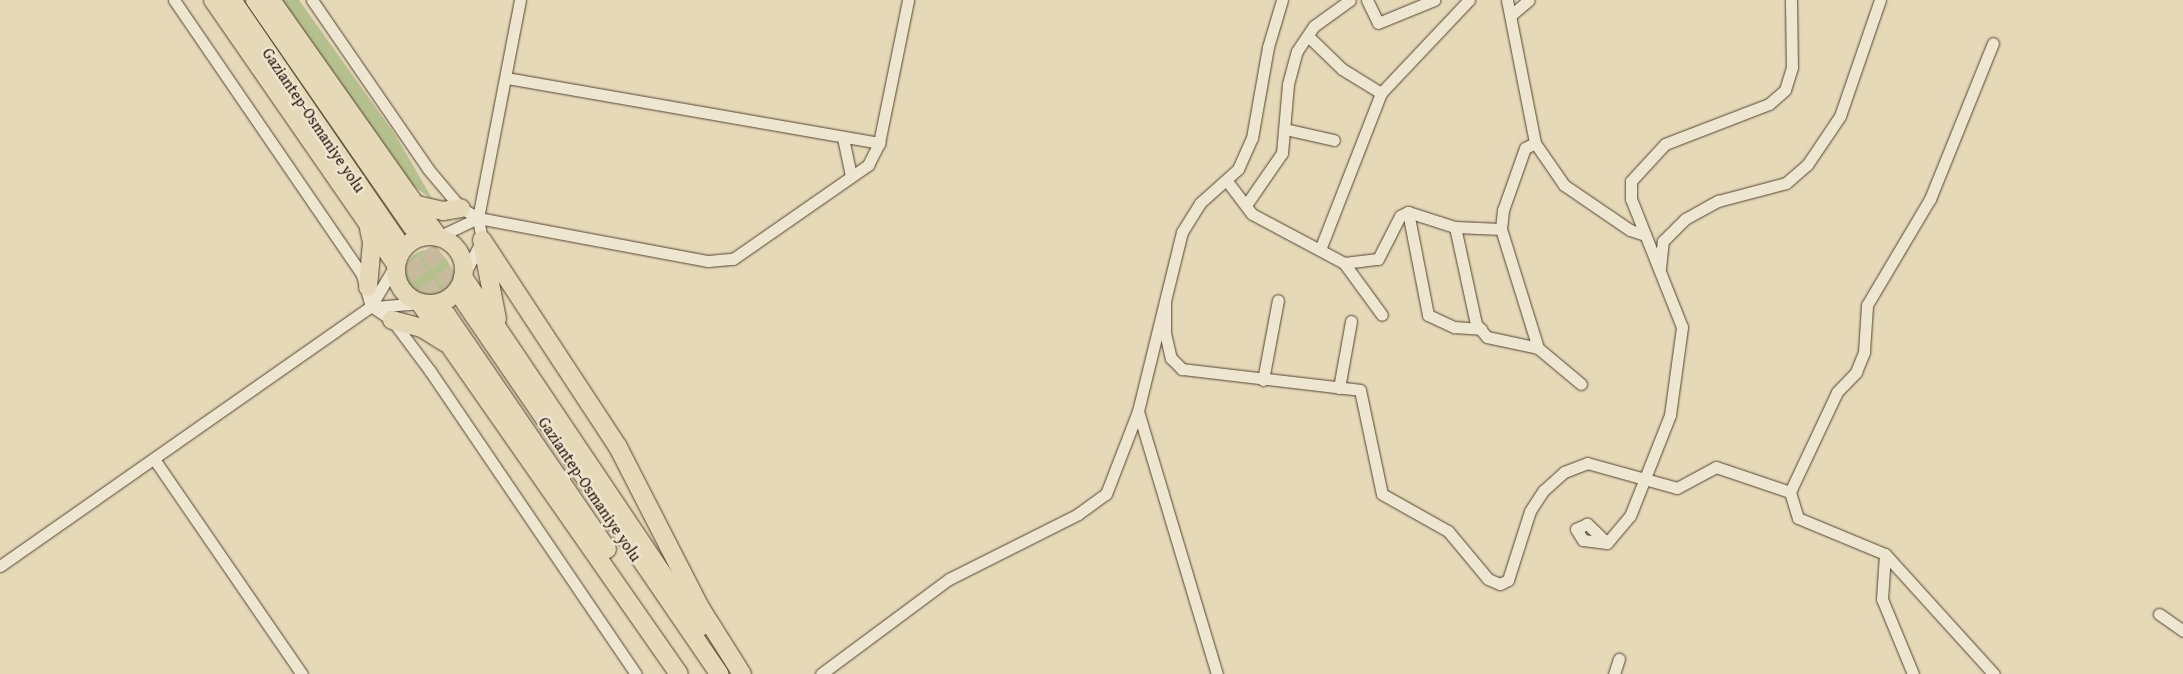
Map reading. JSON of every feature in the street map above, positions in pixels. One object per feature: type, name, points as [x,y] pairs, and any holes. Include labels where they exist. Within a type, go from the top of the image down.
[{"type":"highway","points":[[213,0],[396,264],[400,288],[420,303],[458,352],[679,674]]},
{"type":"highway","name":"Gaziantep-Osmaniye yolu","points":[[232,0],[396,239]]},
{"type":"highway","name":"Gaziantep-Osmaniye yolu","points":[[255,0],[412,227]]},
{"type":"highway","points":[[271,0],[438,238],[456,249],[463,277],[656,560],[726,674]]},
{"type":"highway","points":[[413,204],[443,211],[461,208]]},
{"type":"highway","points":[[368,226],[372,242],[368,287]]},
{"type":"highway","points":[[396,264],[411,242],[438,238]]},
{"type":"highway","points":[[482,240],[487,285],[501,332]]},
{"type":"highway","points":[[482,240],[618,447],[701,609],[742,674]]},
{"type":"highway","points":[[420,303],[448,299],[463,277]]},
{"type":"highway","name":"Gaziantep-Osmaniye yolu","points":[[464,301],[719,674]]},
{"type":"highway","name":"Gaziantep-Osmaniye yolu","points":[[446,314],[688,674]]},
{"type":"highway","points":[[392,320],[422,328],[458,352]]},
{"type":"street","points":[[174,0],[368,287],[371,306],[392,320],[636,674]]},
{"type":"street","points":[[312,0],[428,169],[461,208],[478,218],[708,261],[733,260],[868,165],[879,143],[908,0]]},
{"type":"street","points":[[463,277],[482,240],[478,218],[507,78],[520,0]]},
{"type":"street","points":[[821,674],[949,579],[1078,514],[1106,494],[1138,411],[1188,217],[1227,181],[1252,138],[1268,47],[1282,0]]},
{"type":"street","points":[[1246,205],[1276,164],[1285,129],[1288,84],[1297,51],[1308,36],[1350,0]]},
{"type":"street","points":[[1367,0],[1378,23],[1434,0]]},
{"type":"street","points":[[1321,248],[1381,93],[1469,0]]},
{"type":"street","points":[[1508,0],[1535,143],[1564,185],[1630,230],[1645,235]]},
{"type":"street","points":[[1511,15],[1529,0]]},
{"type":"street","points":[[1607,543],[1630,516],[1640,480],[1670,415],[1679,361],[1682,327],[1630,199],[1631,181],[1643,164],[1665,144],[1691,130],[1769,104],[1785,90],[1792,67],[1791,0]]},
{"type":"street","points":[[1660,270],[1663,241],[1686,219],[1718,201],[1786,183],[1807,166],[1840,116],[1880,0]]},
{"type":"street","points":[[1308,36],[1342,69],[1381,93]]},
{"type":"street","points":[[1993,43],[1930,199],[1867,305],[1864,352],[1856,372],[1837,392],[1790,492],[1798,518],[1885,554],[1994,674]]},
{"type":"street","points":[[507,78],[879,143]]},
{"type":"street","points":[[1285,129],[1334,140]]},
{"type":"street","points":[[843,138],[851,176]]},
{"type":"street","points":[[1535,143],[1525,148],[1503,210],[1501,229],[1538,348]]},
{"type":"street","points":[[1227,181],[1252,214],[1321,248],[1344,263],[1382,315]]},
{"type":"street","points":[[1344,263],[1378,259],[1400,216],[1408,212],[1455,227],[1501,229]]},
{"type":"street","points":[[1408,212],[1428,315],[1454,327],[1481,330]]},
{"type":"street","points":[[438,238],[478,218]]},
{"type":"street","points":[[1455,227],[1460,260],[1481,330],[1487,337],[1538,348],[1582,384]]},
{"type":"street","points":[[0,566],[154,460],[371,306],[396,264]]},
{"type":"street","points":[[1264,380],[1278,300]]},
{"type":"street","points":[[1165,302],[1165,333],[1171,358],[1182,369],[1360,390],[1382,494],[1448,532],[1488,579],[1500,584],[1508,580],[1530,511],[1564,472],[1599,463],[1640,480],[1677,488],[1716,467],[1790,492]]},
{"type":"street","points":[[371,306],[403,308],[420,303]]},
{"type":"street","points":[[1339,388],[1351,321]]},
{"type":"street","points":[[1138,411],[1217,674]]},
{"type":"street","points":[[154,460],[302,674]]},
{"type":"street","points":[[1885,554],[1882,598],[1913,674]]},
{"type":"street","points":[[2159,614],[2183,631]]},
{"type":"street","points":[[1614,674],[1619,658]]},
{"type":"green space","points":[[279,0],[299,0],[396,136],[433,200],[408,182]]},
{"type":"green space","points":[[423,250],[433,250],[447,260],[451,273],[447,286],[441,292],[433,296],[423,296],[409,286],[405,278],[405,268],[415,254]]},
{"type":"tunnel","points":[[412,227],[464,301]]},
{"type":"tunnel","points":[[396,239],[446,314]]}]
